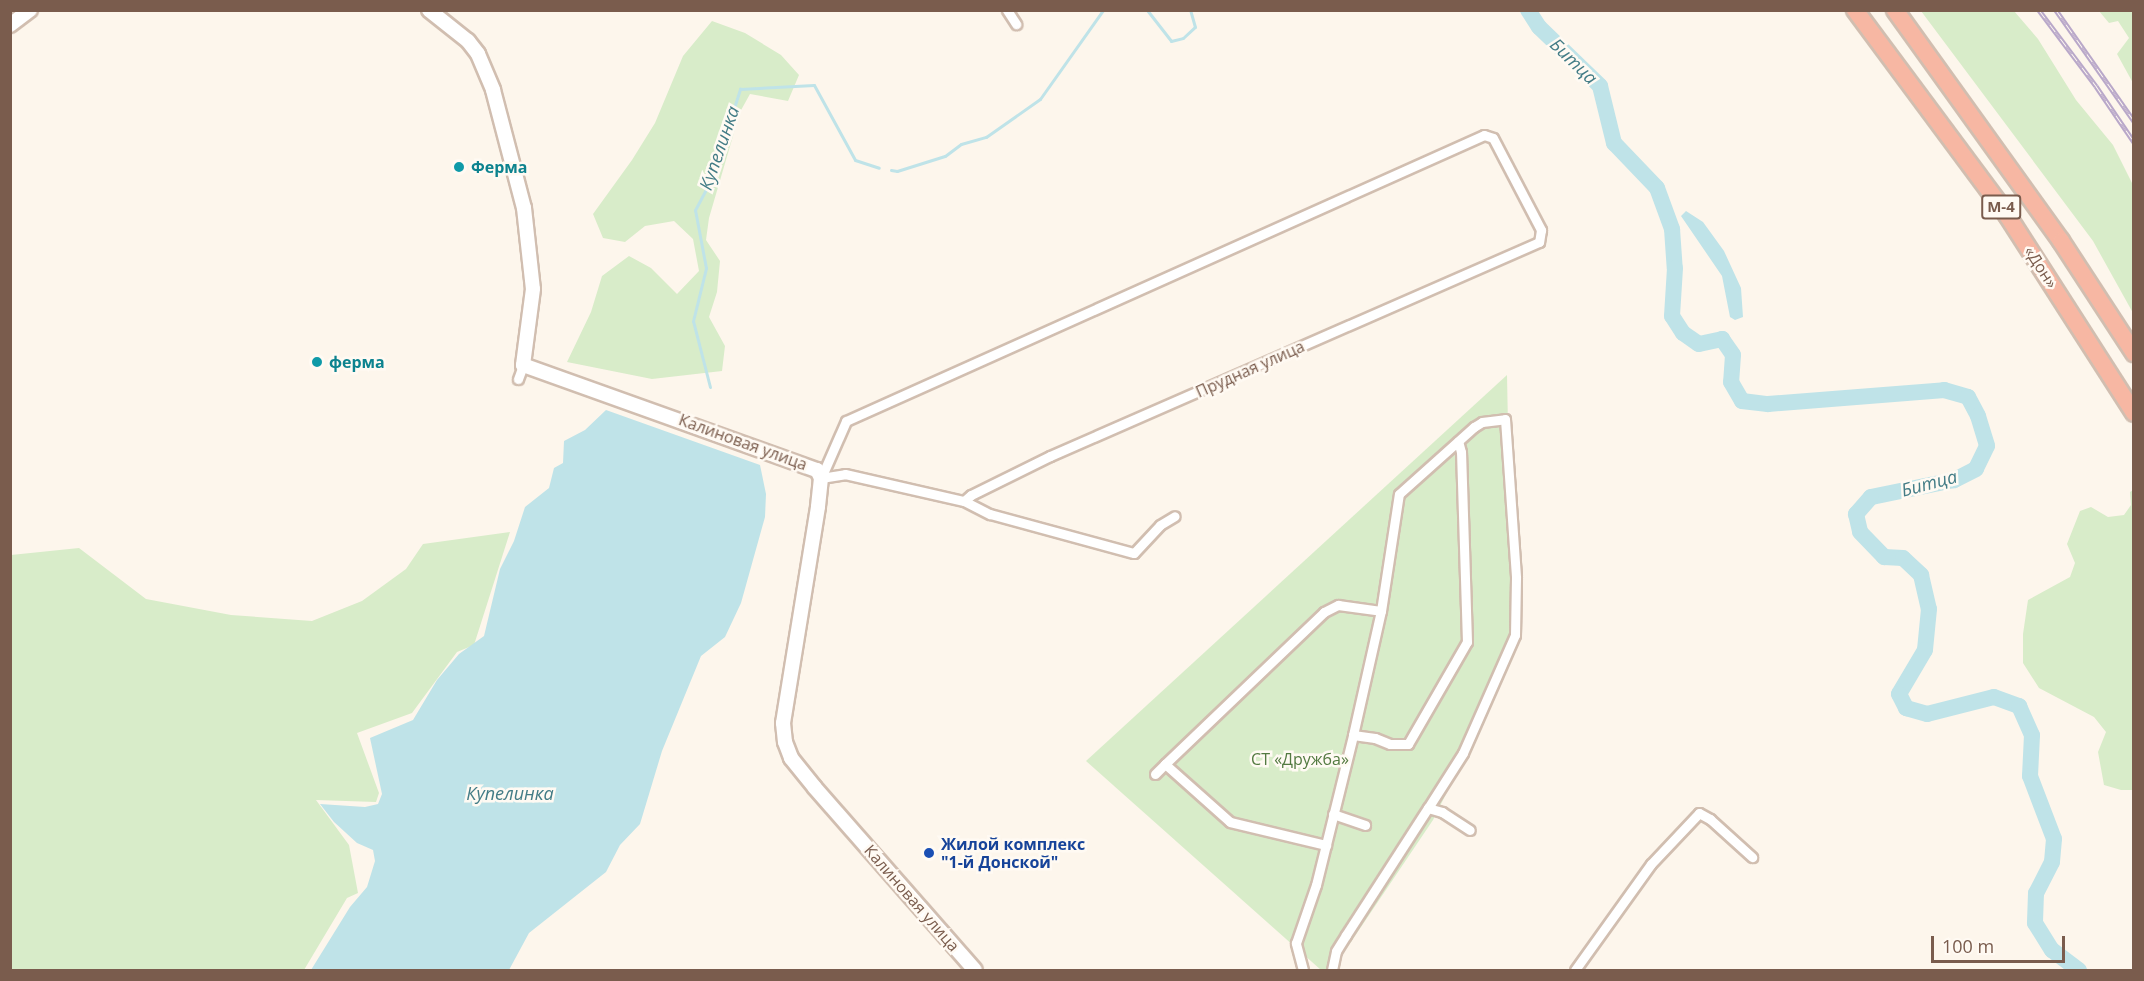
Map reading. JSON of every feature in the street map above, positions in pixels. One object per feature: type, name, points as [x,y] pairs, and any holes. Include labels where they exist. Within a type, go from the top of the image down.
[{"type":"highway","name":"«Дон»","points":[[1855,10],[2007,215],[2133,413]]},
{"type":"highway","name":"«Дон»","points":[[1895,10],[2061,241],[2133,353]]},
{"type":"street","points":[[10,25],[30,10]]},
{"type":"street","points":[[429,10],[468,41],[478,54],[493,90],[524,207],[533,289],[523,365],[518,379]]},
{"type":"street","points":[[1006,10],[1016,24]]},
{"type":"street","name":"Прудная улица","points":[[821,478],[846,421],[1485,135],[1493,138],[1540,230],[1539,242],[1050,456],[971,495],[964,501]]},
{"type":"street","name":"Калиновая улица","points":[[523,365],[812,466],[821,478],[783,723],[785,742],[791,758],[815,788],[975,970]]},
{"type":"street","points":[[1303,970],[1296,943],[1316,885],[1353,735],[1381,611],[1399,494],[1482,422],[1505,419],[1511,489],[1516,621],[1508,654],[1476,727],[1452,773],[1336,951],[1332,970]]},
{"type":"street","points":[[1353,735],[1396,745],[1408,744],[1467,642],[1461,452],[1458,441]]},
{"type":"street","points":[[821,478],[845,474],[964,501],[990,514],[1134,553],[1160,525],[1175,516]]},
{"type":"street","points":[[1155,774],[1324,612],[1338,605],[1381,611]]},
{"type":"street","points":[[1165,764],[1230,822],[1326,844]]},
{"type":"street","points":[[1428,808],[1442,812],[1470,830]]},
{"type":"street","points":[[1575,970],[1651,864],[1699,813],[1710,819],[1752,857]]},
{"type":"street","points":[[1333,814],[1365,825]]},
{"type":"green space","points":[[1921,11],[2014,11],[2038,39],[2076,100],[2113,145],[2133,185],[2133,313],[2093,241]]},
{"type":"green space","points":[[2099,11],[2133,11],[2133,83],[2117,54],[2129,38],[2118,21],[2109,23]]},
{"type":"green space","points":[[712,21],[745,33],[781,55],[799,75],[788,101],[750,94],[740,112],[709,218],[706,240],[720,261],[717,292],[709,317],[725,346],[722,371],[652,379],[567,362],[591,312],[602,276],[629,256],[651,268],[677,294],[699,271],[693,239],[674,221],[645,226],[625,242],[603,238],[593,214],[632,160],[655,123],[683,56]]},
{"type":"green space","name":"СТ «Дружба»","points":[[1507,375],[1512,633],[1470,746],[1433,820],[1332,970],[1321,970],[1086,761]]},
{"type":"green space","points":[[2133,490],[2134,790],[2121,790],[2104,785],[2098,752],[2106,732],[2094,717],[2039,688],[2023,663],[2023,634],[2028,600],[2070,577],[2075,563],[2067,544],[2080,511],[2091,507],[2108,517],[2124,515],[2131,505],[2130,492]]},
{"type":"green space","points":[[510,532],[474,645],[457,652],[412,713],[357,733],[379,793],[376,802],[316,800],[349,845],[358,893],[347,898],[304,970],[11,970],[11,555],[79,548],[146,599],[231,615],[312,621],[362,601],[406,569],[423,544]]},
{"type":"water","points":[[1686,211],[1703,222],[1724,251],[1741,288],[1743,317],[1735,320],[1730,317],[1722,276],[1681,216]]},
{"type":"water","name":"Купелинка","points":[[606,410],[760,465],[766,494],[765,517],[741,603],[725,637],[701,656],[662,751],[640,824],[620,845],[606,872],[529,933],[509,970],[311,970],[350,907],[367,887],[375,861],[373,850],[357,843],[334,822],[320,804],[365,807],[378,804],[382,794],[370,738],[413,720],[437,680],[459,654],[484,636],[500,569],[514,541],[525,507],[549,488],[554,468],[563,463],[564,441],[585,430]]},
{"type":"waterway","name":"Купелинка","points":[[891,170],[897,171],[945,156],[961,144],[986,137],[1040,99],[1103,10]]},
{"type":"waterway","name":"Купелинка","points":[[1147,10],[1171,41],[1183,38],[1195,27],[1190,10]]},
{"type":"waterway","name":"Битца","points":[[1528,10],[1539,27],[1600,86],[1614,143],[1657,188],[1672,229],[1675,268],[1672,316],[1683,333],[1699,344],[1722,339],[1733,355],[1731,382],[1742,401],[1768,404],[1944,390],[1968,397],[1978,416],[1987,446],[1976,469],[1954,480],[1871,497],[1856,514],[1860,532],[1884,557],[1903,558],[1921,575],[1929,609],[1925,650],[1899,694],[1906,708],[1927,714],[1994,697],[2019,706],[2032,735],[2030,776],[2054,839],[2052,862],[2036,893],[2035,923],[2052,950],[2079,970]]},
{"type":"waterway","name":"Купелинка","points":[[710,387],[693,321],[706,268],[695,210],[711,180],[740,89],[814,85],[855,160],[879,168]]},
{"type":"railway","points":[[2039,10],[2096,86],[2134,142]]},
{"type":"railway","points":[[2056,10],[2134,121]]},
{"type":"place","name":"Ферма","points":[[459,167]]},
{"type":"place","name":"ферма","points":[[317,362]]},
{"type":"place","name":"Жилой комплекс \"1-й Донской\"","points":[[929,853]]}]
